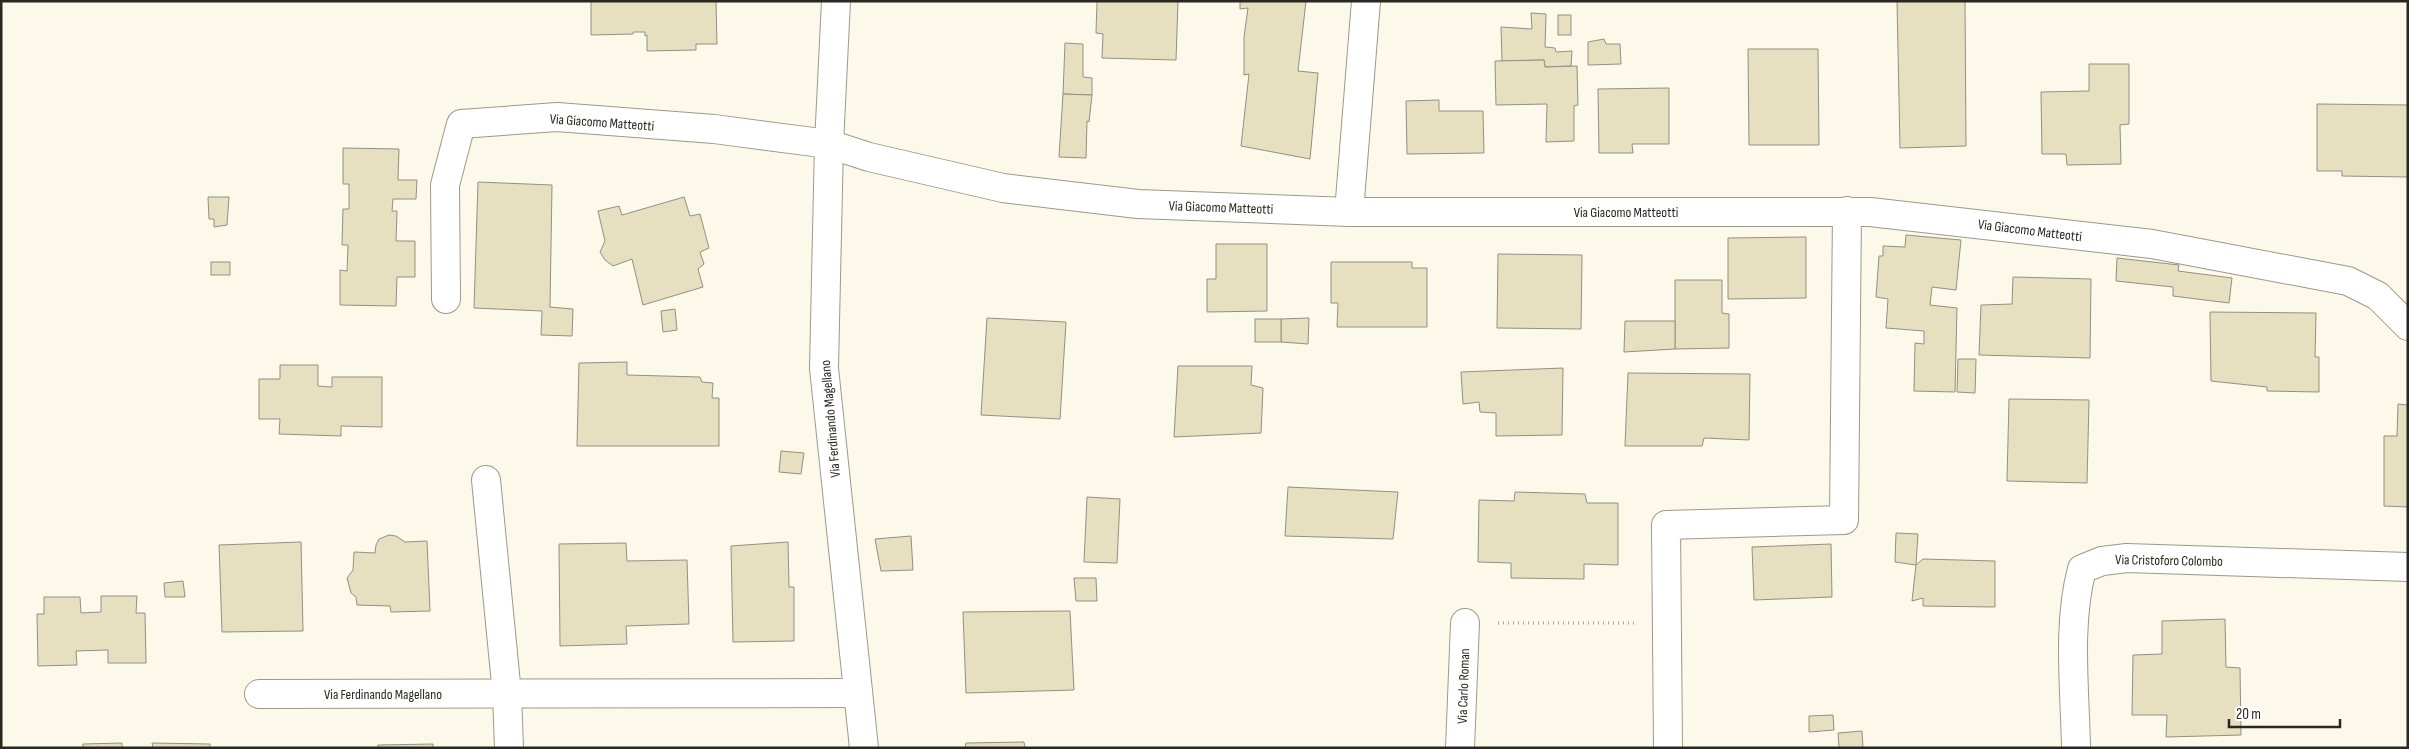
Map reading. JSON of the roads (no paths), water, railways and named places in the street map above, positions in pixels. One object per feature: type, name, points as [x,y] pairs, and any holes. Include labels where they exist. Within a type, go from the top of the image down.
[{"type":"street","points":[[830,144],[836,1]]},
{"type":"street","points":[[1349,212],[1366,1]]},
{"type":"street","name":"Via Giacomo Matteotti","points":[[446,299],[446,185],[461,124],[557,117],[714,130],[830,144],[878,159],[1003,188],[1138,204],[1349,212],[1870,212],[2152,244],[2348,281],[2378,296],[2408,326]]},
{"type":"street","name":"Via Ferdinando Magellano","points":[[830,144],[824,368],[864,748]]},
{"type":"street","points":[[1668,748],[1666,526],[1844,520],[1847,211]]},
{"type":"street","points":[[486,480],[507,694],[508,748]]},
{"type":"street","name":"Via Cristoforo Colombo","points":[[2076,748],[2074,623],[2076,591],[2082,569],[2102,561],[2127,558],[2408,567]]},
{"type":"street","name":"Via Carlo Roman","points":[[1460,748],[1465,623]]},
{"type":"street","name":"Via Ferdinando Magellano","points":[[259,694],[858,693]]}]
